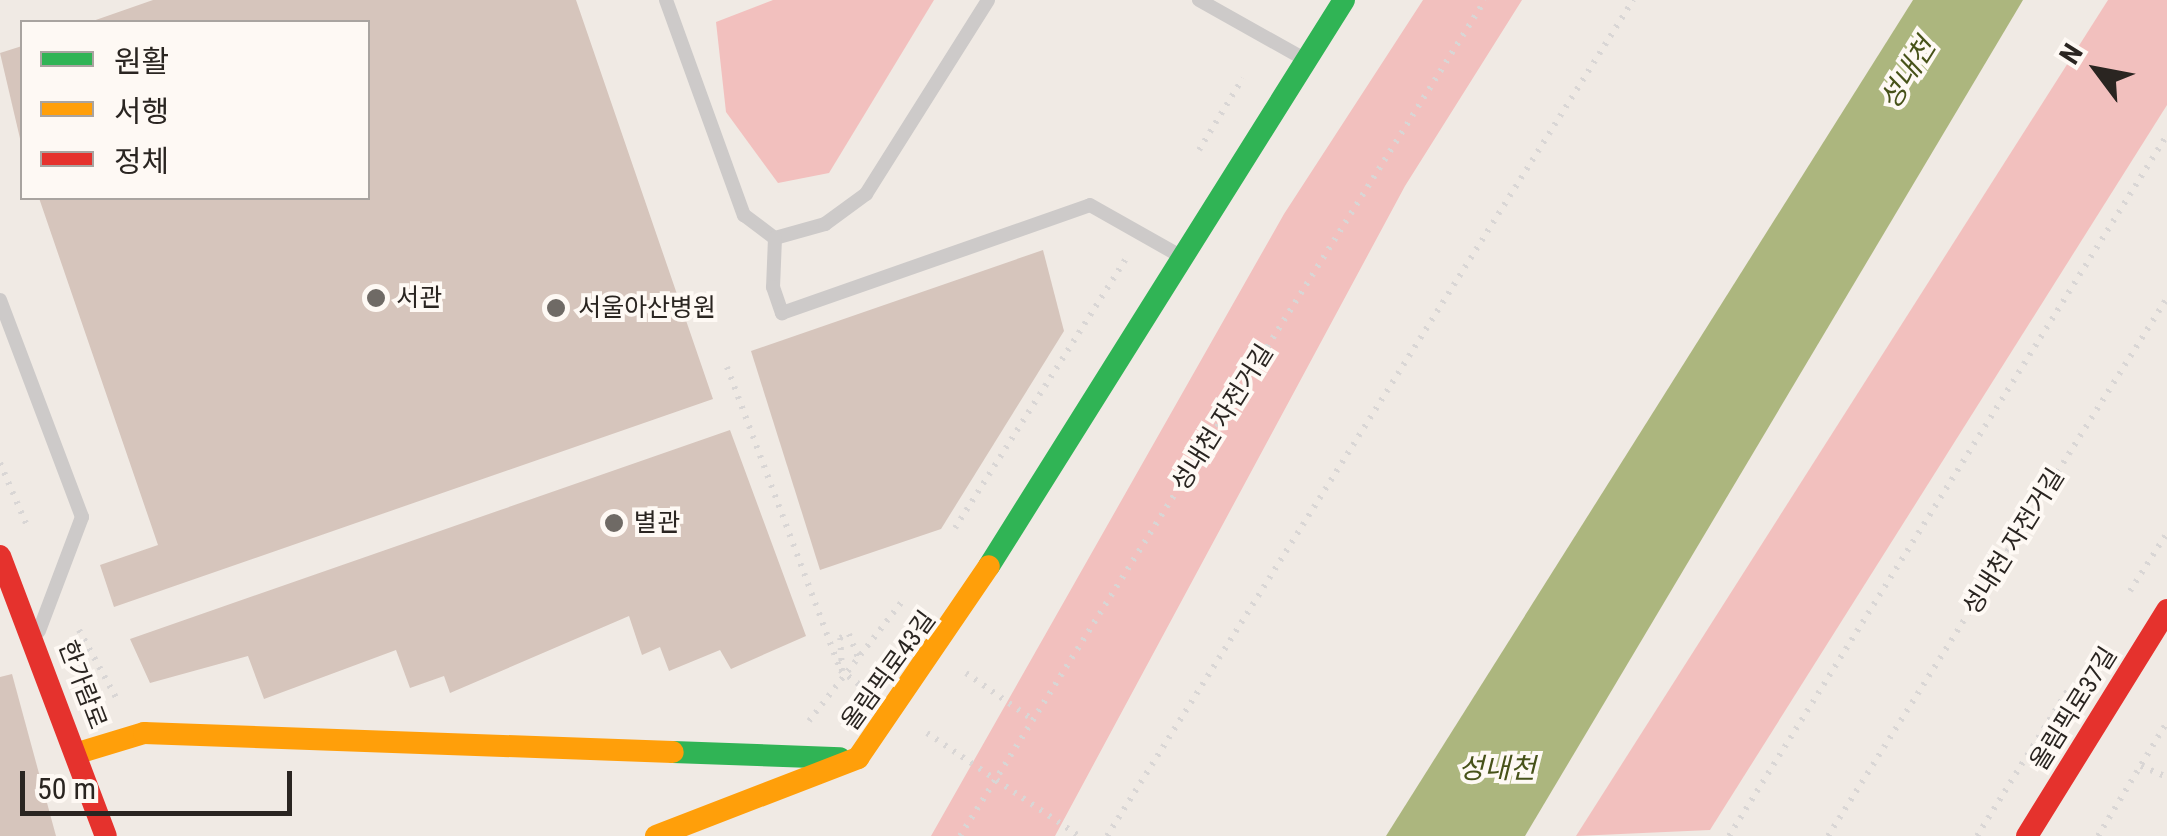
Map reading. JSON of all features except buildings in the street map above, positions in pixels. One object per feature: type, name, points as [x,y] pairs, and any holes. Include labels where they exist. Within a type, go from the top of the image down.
[{"type":"street","name":"올림픽로43길","points":[[78,753],[144,733],[858,758],[956,626],[1344,0]]},
{"type":"street","name":"한가람로","points":[[0,556],[78,753],[106,836]]},
{"type":"street","name":"올림픽로37길","points":[[2027,836],[2167,610]]},
{"type":"street","points":[[656,836],[858,758]]},
{"type":"lane","points":[[666,0],[744,215],[775,238]]},
{"type":"lane","points":[[775,238],[825,224],[866,194],[988,0]]},
{"type":"lane","points":[[1199,0],[1306,60]]},
{"type":"lane","points":[[775,238],[772,287],[782,313],[1090,206],[1182,257]]},
{"type":"lane","points":[[0,300],[82,517],[35,640]]},
{"type":"path","name":"성내천 자전거길","points":[[960,836],[1485,0]]},
{"type":"path","points":[[1106,836],[1633,0]]},
{"type":"path","points":[[1199,150],[1243,78]]},
{"type":"path","points":[[1728,836],[2167,136]]},
{"type":"path","points":[[955,528],[1132,248]]},
{"type":"path","name":"성내천 자전거길","points":[[1828,836],[2167,298]]},
{"type":"path","points":[[727,367],[841,672],[840,638],[849,634],[858,658]]},
{"type":"path","points":[[0,463],[28,528]]},
{"type":"path","points":[[957,667],[1034,720]]},
{"type":"path","points":[[2098,836],[2167,722]]},
{"type":"path","points":[[2140,766],[2167,778]]},
{"type":"path","points":[[1015,795],[1079,836]]},
{"type":"shaded area","points":[[773,0],[934,0],[829,173],[778,183],[726,112],[716,22]]},
{"type":"shaded area","points":[[1423,0],[1522,0],[1405,186],[1055,836],[931,836],[1284,214]]},
{"type":"shaded area","points":[[2108,0],[2167,0],[2167,105],[1710,830],[1576,836]]},
{"type":"water","name":"성내천","points":[[1913,0],[2023,0],[1525,836],[1386,836]]},
{"type":"traffic: fast","points":[[989,566],[1344,0]]},
{"type":"traffic: fast","points":[[673,752],[840,758]]},
{"type":"traffic: slow","points":[[656,836],[858,758],[989,566]]},
{"type":"traffic: slow","points":[[78,753],[144,733],[673,752]]},
{"type":"traffic: jam","points":[[0,556],[106,836]]},
{"type":"traffic: jam","points":[[2027,836],[2167,610]]},
{"type":"place","name":"서관","points":[[376,298]]},
{"type":"place","name":"서울아산병원","points":[[556,308]]},
{"type":"place","name":"별관","points":[[614,523]]}]
